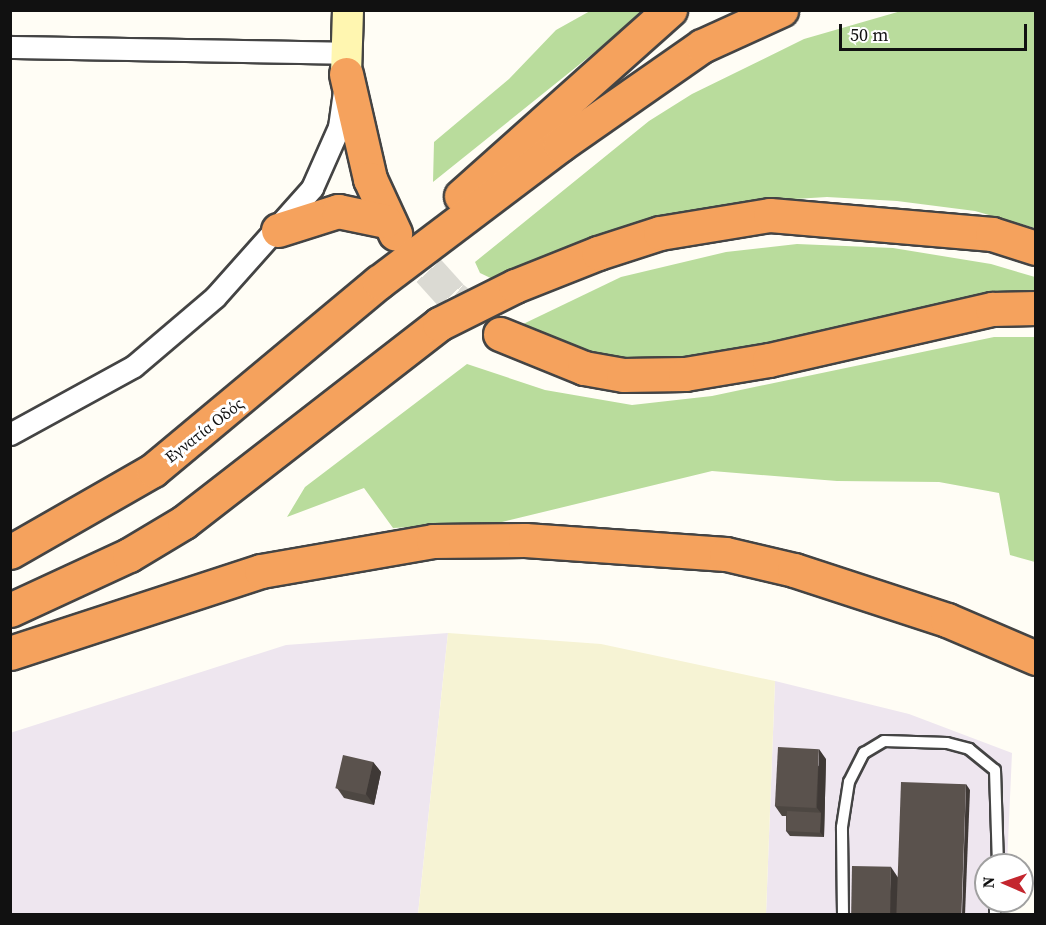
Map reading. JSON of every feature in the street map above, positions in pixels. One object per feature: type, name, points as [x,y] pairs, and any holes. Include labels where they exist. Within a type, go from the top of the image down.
[{"type":"highway","points":[[379,282],[451,206],[670,10]]},
{"type":"highway","points":[[379,282],[560,145],[702,46],[781,10]]},
{"type":"highway","points":[[278,230],[338,211],[390,227],[362,151],[347,63]]},
{"type":"highway","points":[[10,610],[129,555],[184,522],[439,324],[515,286],[598,253],[660,233],[770,215],[956,230],[1035,248]]},
{"type":"highway","name":"Εγνατία Οδός","points":[[10,552],[153,470],[379,282]]},
{"type":"highway","points":[[500,334],[537,354],[584,368],[623,375],[685,374],[769,360],[992,309],[1035,308]]},
{"type":"highway","points":[[10,653],[261,571],[433,541],[525,540],[639,545],[783,567],[948,621],[1035,658]]},
{"type":"street","points":[[10,434],[134,366],[215,297],[278,230],[312,188],[327,159],[347,63],[348,10]]},
{"type":"street","points":[[10,47],[347,63]]},
{"type":"lane","points":[[843,915],[843,827],[849,782],[864,753],[884,741],[947,743],[969,750],[995,770],[998,853]]},
{"type":"shaded area","points":[[448,633],[418,914],[11,914],[10,733],[286,645]]},
{"type":"shaded area","points":[[448,633],[601,644],[775,681],[766,914],[418,914]]},
{"type":"shaded area","points":[[775,681],[909,714],[1012,753],[1008,853],[974,853],[974,913],[1005,914],[766,914]]},
{"type":"green space","points":[[590,11],[646,11],[433,182],[434,142],[509,79],[556,30]]},
{"type":"green space","points":[[901,11],[1035,11],[1035,228],[975,211],[897,201],[827,197],[747,202],[501,283],[480,273],[475,262],[649,121],[692,94],[804,39]]},
{"type":"green space","points":[[797,244],[893,248],[991,264],[1035,277],[1035,296],[687,365],[594,357],[519,326],[621,277],[726,252]]},
{"type":"green space","points":[[994,337],[1035,337],[1035,562],[1010,555],[999,493],[939,482],[837,481],[712,471],[502,522],[393,528],[364,488],[287,517],[305,487],[467,364],[545,390],[632,405],[712,396]]},
{"type":"building","points":[[778,747],[819,749],[816,808],[775,806]]},
{"type":"building","points":[[343,755],[373,762],[366,795],[335,788]]},
{"type":"building","points":[[901,782],[966,784],[961,914],[896,914]]},
{"type":"building","points":[[787,811],[821,813],[820,833],[786,831]]},
{"type":"building","points":[[852,866],[891,867],[890,914],[851,914]]},
{"type":"tunnel","points":[[396,234],[453,297],[500,334]]}]
